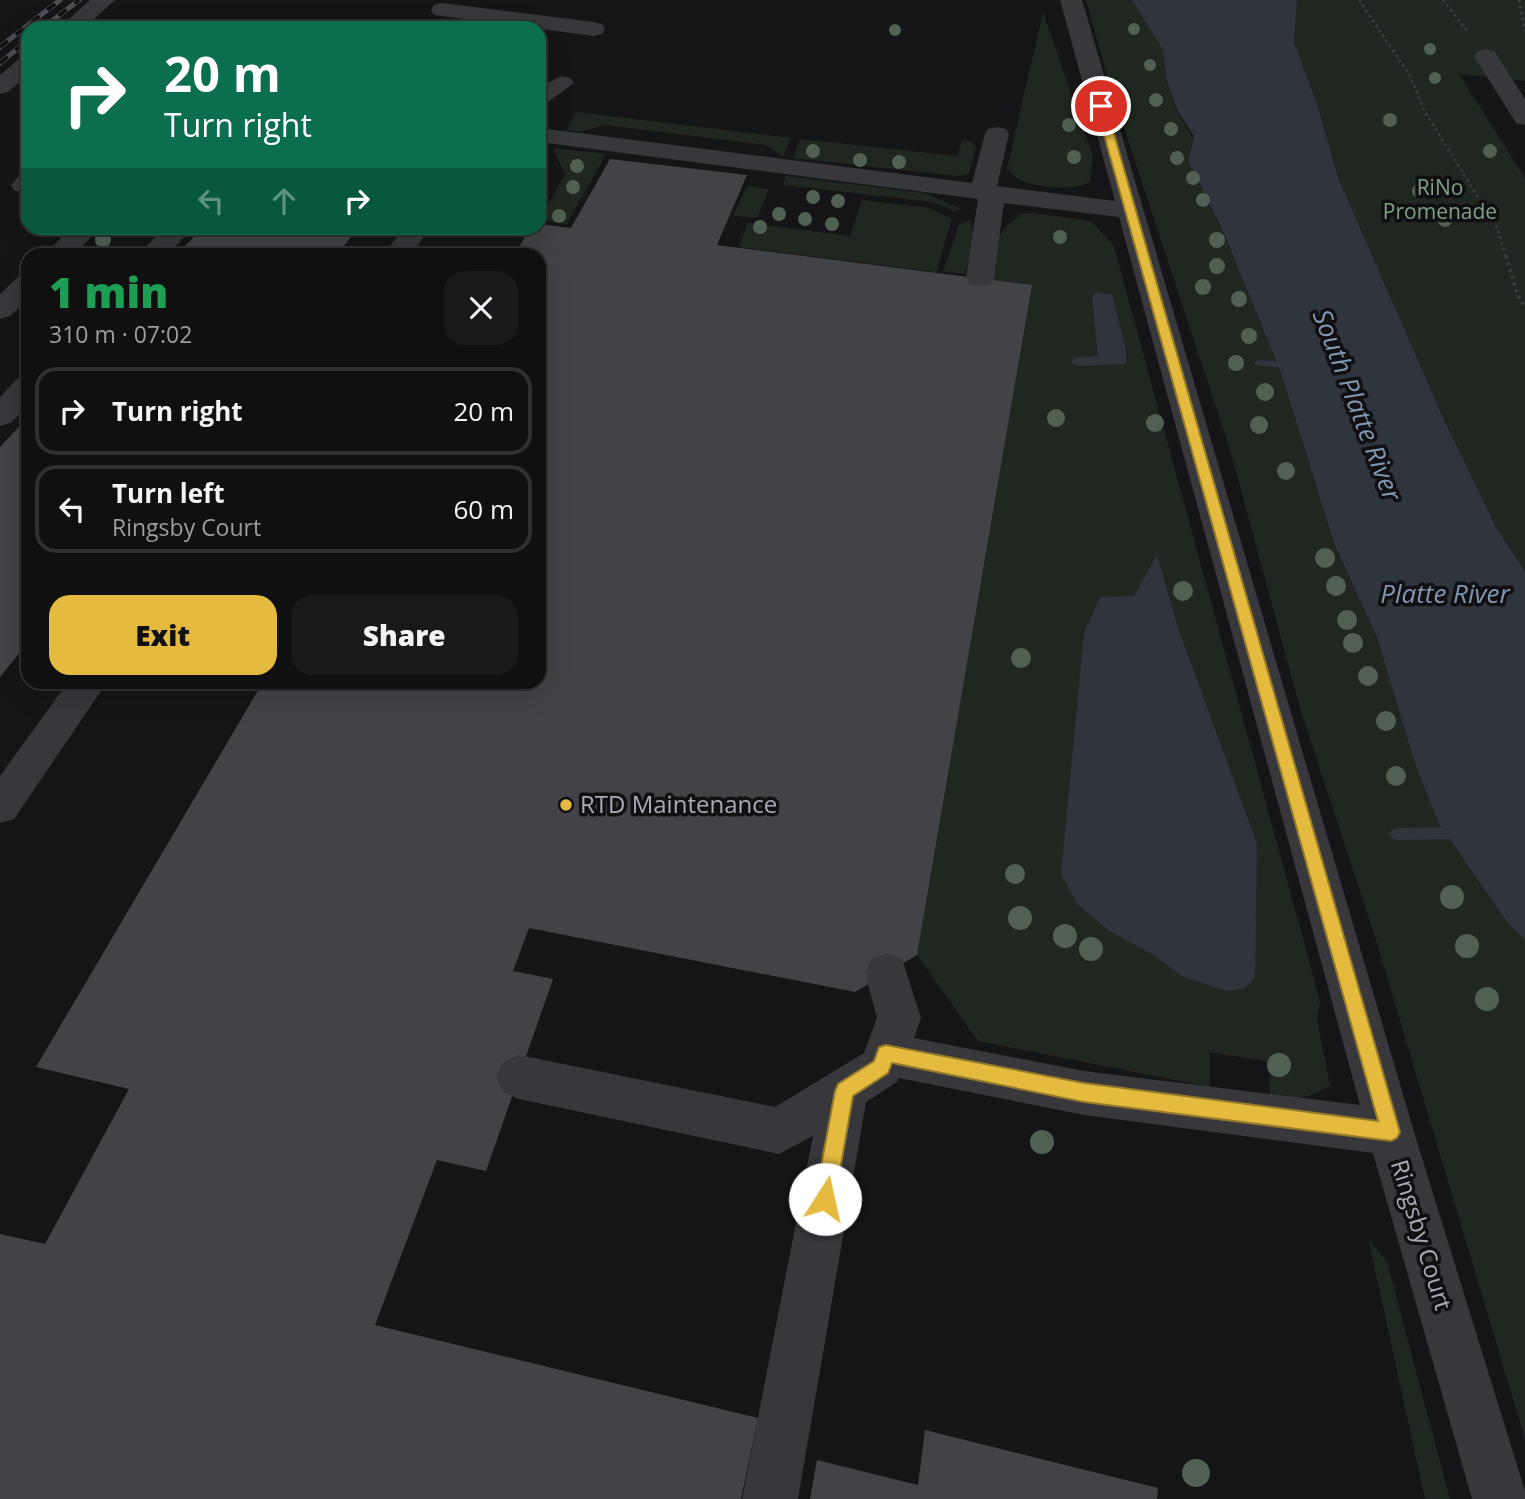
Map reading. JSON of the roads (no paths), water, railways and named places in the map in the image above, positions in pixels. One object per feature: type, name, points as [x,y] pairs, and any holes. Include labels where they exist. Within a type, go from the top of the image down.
[{"type":"street","points":[[78,21],[104,0]]},
{"type":"street","points":[[100,21],[125,0]]},
{"type":"street","name":"Ringsby Court","points":[[1072,0],[1391,1132],[1500,1499]]},
{"type":"street","points":[[432,21],[446,5],[533,21]]},
{"type":"street","points":[[546,23],[594,29]]},
{"type":"street","points":[[1486,56],[1525,118]]},
{"type":"street","points":[[0,87],[21,69]]},
{"type":"street","points":[[546,93],[562,83]]},
{"type":"street","points":[[980,278],[997,134]]},
{"type":"street","points":[[546,136],[1131,211]]},
{"type":"street","points":[[65,248],[78,235]]},
{"type":"street","points":[[159,248],[171,235]]},
{"type":"street","points":[[0,310],[21,290]]},
{"type":"street","points":[[0,415],[21,393]]},
{"type":"street","points":[[0,807],[84,689]]},
{"type":"street","points":[[519,1077],[779,1131],[881,1067],[899,1018],[887,973]]},
{"type":"street","points":[[886,1054],[1084,1093],[1391,1132]]},
{"type":"street","points":[[770,1499],[845,1091]]},
{"type":"water","name":"Platte River","points":[[1132,0],[1297,0],[1294,42],[1318,107],[1339,180],[1446,424],[1496,527],[1525,572],[1525,940],[1507,922],[1438,822],[1415,763],[1377,637],[1335,546],[1281,373],[1223,231],[1188,160],[1194,136],[1178,112],[1167,81],[1163,50]]},
{"type":"water","points":[[1096,292],[1112,295],[1126,351],[1126,364],[1077,366],[1071,362],[1074,358],[1098,356],[1092,297]]},
{"type":"water","points":[[1157,555],[1178,628],[1257,844],[1255,978],[1244,989],[1227,991],[1182,976],[1155,956],[1108,930],[1078,905],[1061,874],[1084,633],[1100,597],[1134,596]]},
{"type":"waterway","points":[[1259,363],[1296,366]]},
{"type":"waterway","points":[[1397,834],[1462,833]]},
{"type":"railway","points":[[33,21],[60,0]]},
{"type":"railway","points":[[52,21],[79,0]]},
{"type":"railway","points":[[0,47],[21,31]]},
{"type":"railway","points":[[0,63],[21,46]]},
{"type":"place","name":"RTD Maintenance","points":[[566,805]]},
{"type":"park label","name":"RiNo Promenade","points":[[1440,200]]},
{"type":"water label","name":"South Platte River","points":[[1357,405]]}]
